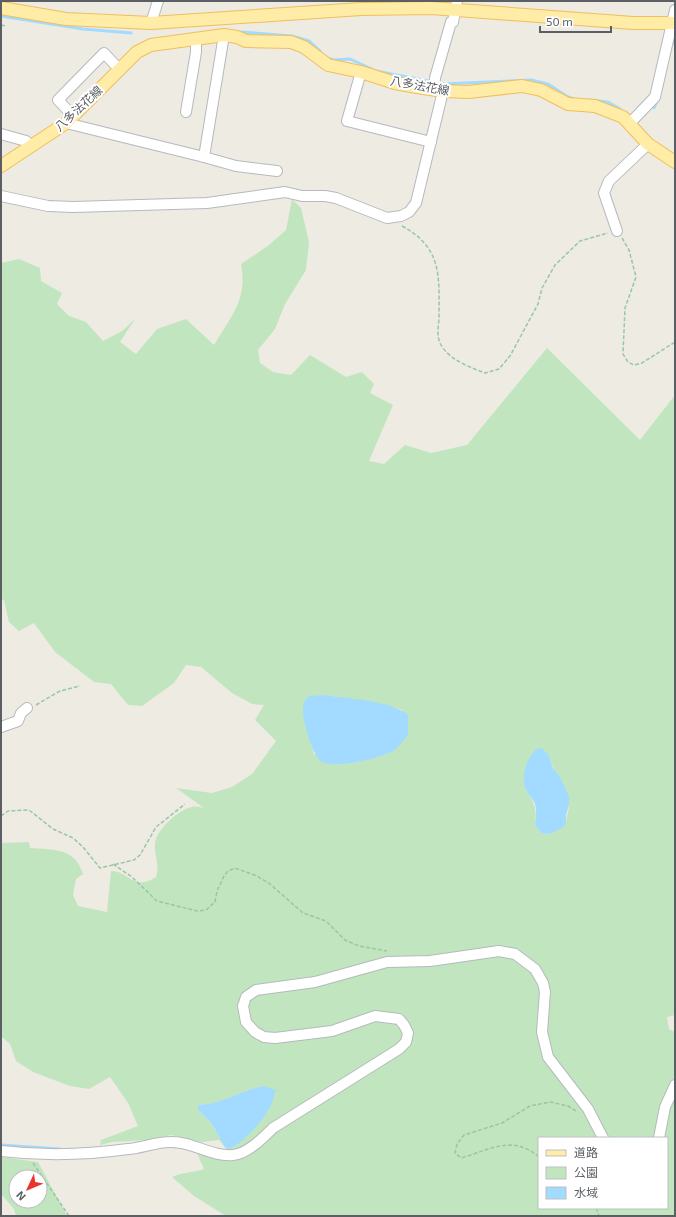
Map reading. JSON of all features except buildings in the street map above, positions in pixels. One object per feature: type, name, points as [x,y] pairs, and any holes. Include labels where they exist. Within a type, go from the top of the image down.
[{"type":"main road","name":"八多法花線","points":[[1,166],[70,119],[137,52],[150,35],[361,9],[431,8],[457,5],[633,23],[673,23]]},
{"type":"main road","name":"八多法花線","points":[[1,8],[150,35],[196,40],[224,35],[237,37],[246,41],[291,42],[304,47],[328,65],[360,72],[395,83],[436,86],[468,92],[522,86],[541,90],[568,104],[595,106],[606,109],[623,117],[648,144],[675,162]]},
{"type":"street","points":[[150,35],[158,1]]},
{"type":"street","points":[[1,196],[48,206],[73,207],[207,203],[285,192],[302,196],[325,196],[336,198],[387,218],[401,216],[410,212],[416,203],[431,142],[436,86],[450,22],[453,22],[457,5]]},
{"type":"street","points":[[630,123],[643,112],[655,97],[675,10]]},
{"type":"street","points":[[204,157],[224,35]]},
{"type":"street","points":[[186,112],[196,52],[196,40]]},
{"type":"street","points":[[119,69],[104,53],[58,100],[70,119],[236,166],[277,171]]},
{"type":"street","points":[[360,72],[347,121],[431,142]]},
{"type":"street","points":[[1,134],[26,142],[31,147]]},
{"type":"street","points":[[617,231],[607,205],[604,192],[609,181],[648,144]]},
{"type":"street","points":[[1,727],[18,722],[21,713],[27,708]]},
{"type":"street","points":[[1,1151],[26,1154],[88,1154],[170,1142],[185,1143],[222,1154],[234,1155],[262,1139],[273,1128],[358,1073],[389,1056],[406,1042],[408,1033],[399,1019],[375,1016],[332,1031],[275,1038],[264,1036],[255,1032],[246,1022],[243,1006],[246,997],[256,990],[315,982],[387,962],[430,961],[499,951],[515,954],[525,960],[538,973],[545,992],[542,1032],[548,1057],[588,1109],[602,1137]]},
{"type":"street","points":[[659,1137],[665,1107],[675,1085]]},
{"type":"path","points":[[1,25],[6,26]]},
{"type":"path","points":[[387,218],[417,234],[430,248],[438,271],[438,336],[442,348],[449,355],[485,373],[499,369],[510,356],[538,304],[542,288],[555,266],[580,241],[617,231],[629,250],[636,277],[625,308],[623,354],[628,362],[634,365],[642,363],[675,342]]},
{"type":"path","points":[[27,708],[41,703],[60,690],[80,686]]},
{"type":"path","points":[[1,816],[8,811],[29,810],[53,829],[73,838],[83,847],[100,868],[134,860],[140,855],[156,827],[186,804]]},
{"type":"path","points":[[113,864],[132,877],[156,901],[197,911],[206,910],[215,902],[217,891],[224,876],[228,871],[235,868],[256,876],[270,884],[303,913],[326,921],[345,940],[359,946],[393,952]]},
{"type":"path","points":[[538,1156],[531,1150],[520,1146],[505,1144],[461,1158],[455,1153],[457,1144],[464,1135],[502,1123],[530,1106],[550,1102],[568,1106],[582,1114],[588,1109]]},
{"type":"path","points":[[26,1154],[69,1216]]},
{"type":"green space","points":[[292,199],[301,208],[309,242],[306,270],[285,304],[275,329],[258,350],[260,363],[273,372],[291,375],[310,355],[346,377],[362,372],[374,384],[370,393],[393,405],[369,461],[384,464],[405,445],[431,453],[467,445],[547,348],[640,440],[675,395],[675,1015],[667,1017],[669,1029],[675,1032],[675,1216],[226,1216],[194,1196],[172,1177],[204,1169],[197,1153],[223,1160],[235,1160],[219,1140],[202,1142],[171,1135],[148,1140],[112,1142],[100,1145],[101,1140],[138,1126],[128,1103],[110,1077],[89,1089],[70,1086],[33,1072],[16,1061],[10,1044],[1,1036],[1,843],[29,842],[30,848],[55,850],[69,854],[75,859],[83,874],[76,879],[73,895],[78,906],[107,912],[111,871],[123,874],[136,882],[148,881],[156,877],[157,864],[155,843],[159,832],[169,821],[181,812],[193,807],[204,808],[176,788],[212,793],[232,787],[252,774],[276,741],[255,720],[264,705],[252,704],[232,693],[201,667],[186,665],[174,683],[142,706],[128,705],[111,684],[94,682],[55,652],[34,623],[19,631],[9,622],[4,600],[1,599],[1,263],[19,259],[40,268],[41,281],[62,293],[57,304],[69,316],[86,322],[103,341],[122,331],[135,319],[120,342],[136,354],[157,329],[186,319],[214,345],[232,316],[240,297],[243,276],[241,264],[269,245],[286,230]],"holes":[[[326,695],[380,704],[402,710],[408,735],[395,749],[357,762],[314,754],[303,710]],[[549,756],[565,790],[569,803],[566,822],[549,834],[541,833],[535,825],[535,807],[526,791]],[[263,1086],[269,1110],[249,1131],[224,1146],[212,1124],[198,1110],[199,1105],[224,1100]]]},
{"type":"green space","points":[[1,1157],[38,1162],[42,1169],[8,1169],[8,1202],[1,1194]]},
{"type":"green space","points":[[48,1181],[67,1216],[16,1216],[14,1209],[48,1209]]},
{"type":"water","points":[[326,695],[380,703],[400,710],[408,715],[408,735],[396,749],[381,756],[360,762],[329,764],[322,762],[315,753],[309,738],[304,721],[303,707],[305,700],[309,696]]},
{"type":"water","points":[[538,748],[543,749],[549,756],[553,768],[560,777],[569,796],[569,805],[564,827],[549,834],[541,833],[535,825],[535,804],[524,785],[524,773],[528,761]]},
{"type":"water","points":[[263,1086],[276,1090],[269,1109],[251,1133],[240,1143],[229,1149],[224,1146],[212,1124],[198,1110],[198,1105],[223,1100]]},
{"type":"waterway","points":[[1,16],[83,29],[131,33]]},
{"type":"waterway","points":[[243,32],[292,36],[309,41],[320,51]]},
{"type":"waterway","points":[[673,43],[675,33]]},
{"type":"waterway","points":[[327,58],[334,60],[350,59],[376,71],[443,84],[531,80],[548,84],[568,97],[574,99]]},
{"type":"waterway","points":[[654,108],[658,99]]},
{"type":"waterway","points":[[588,100],[608,102],[620,109]]},
{"type":"waterway","points":[[1,1145],[60,1149]]}]
